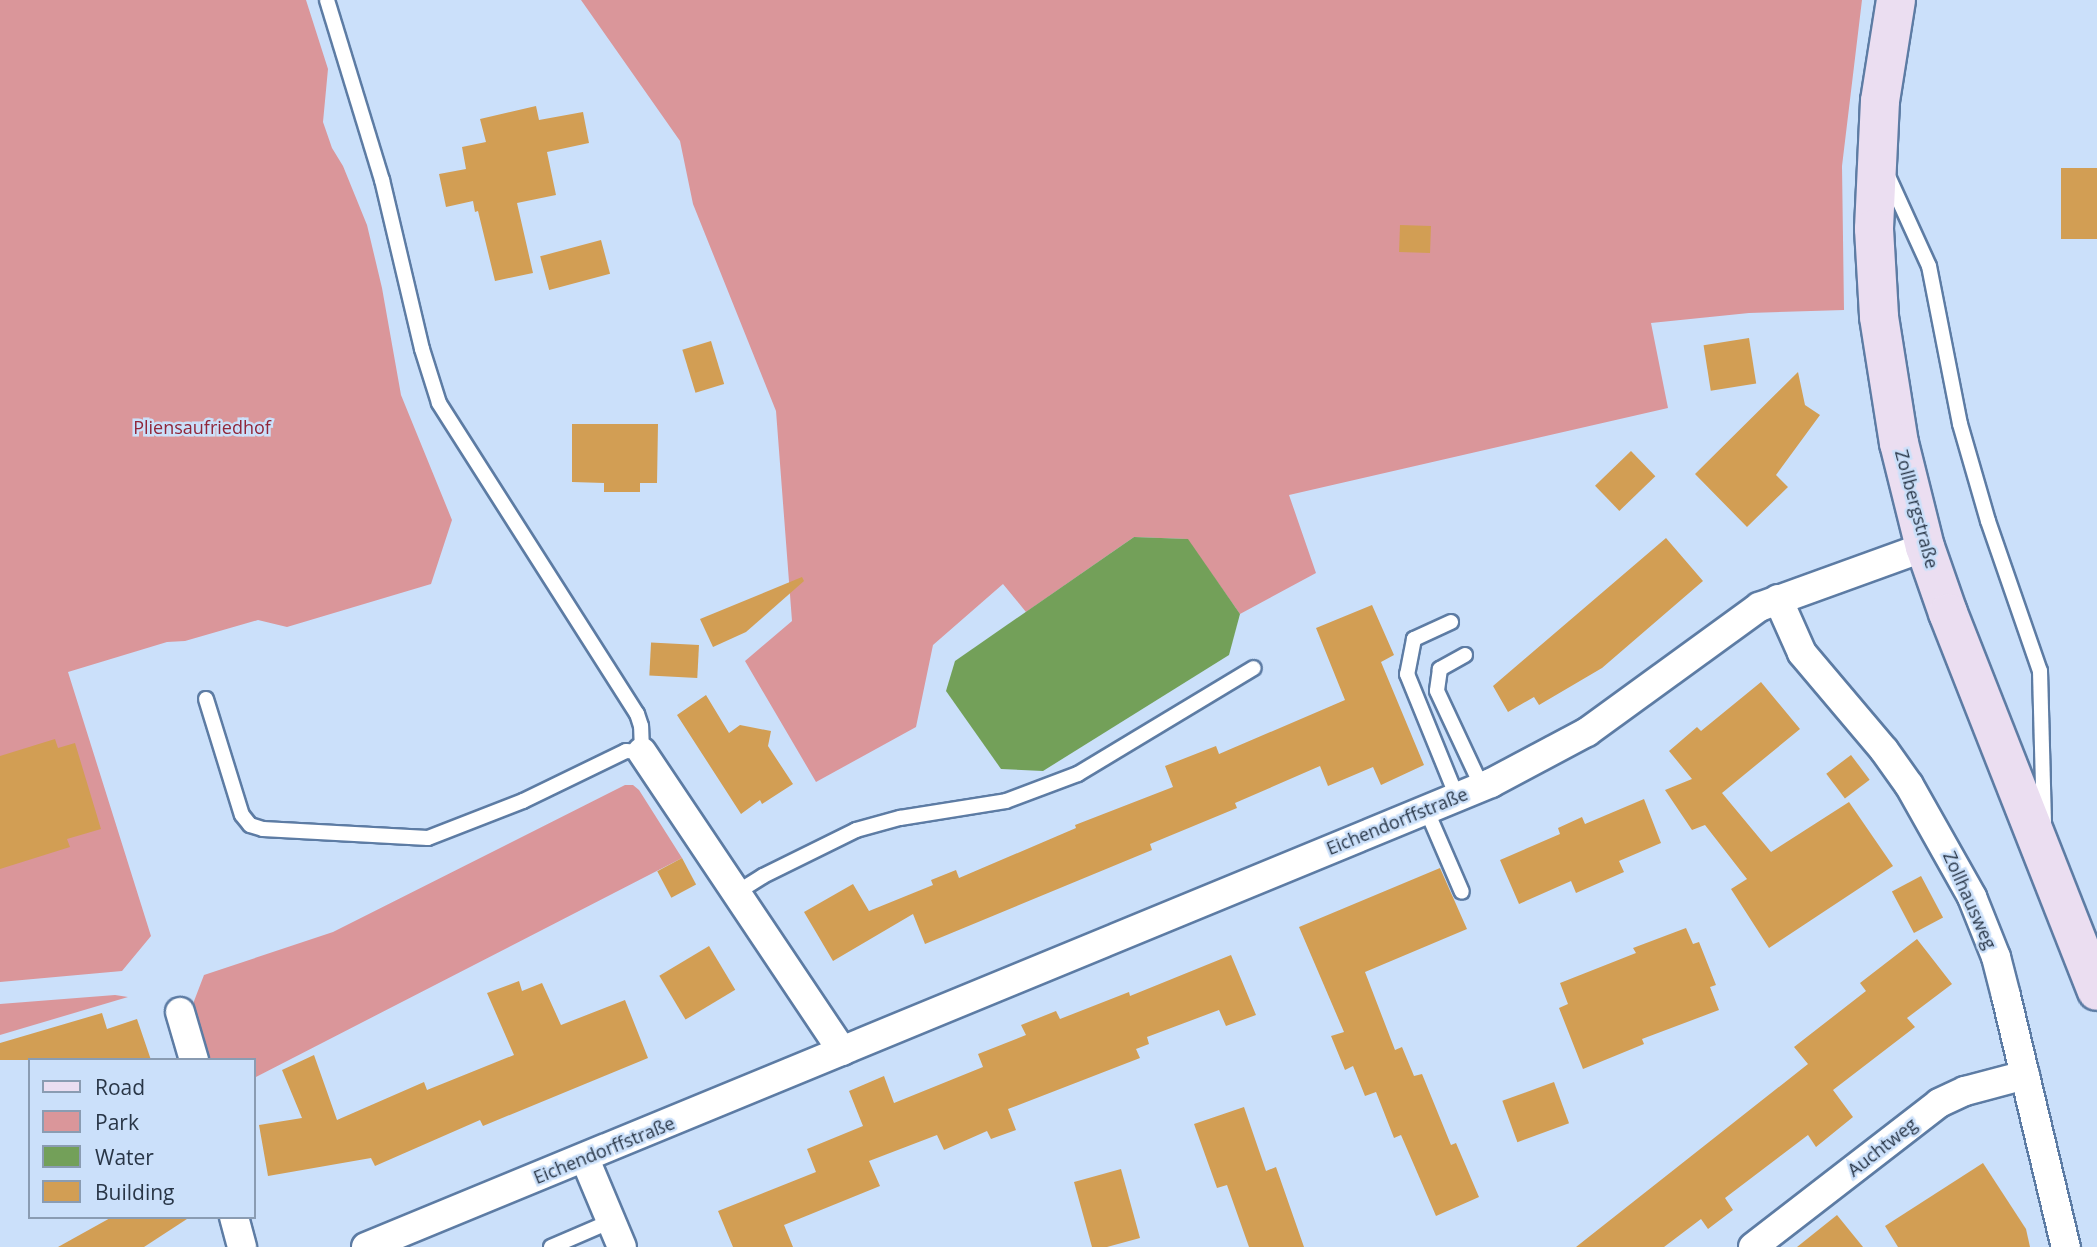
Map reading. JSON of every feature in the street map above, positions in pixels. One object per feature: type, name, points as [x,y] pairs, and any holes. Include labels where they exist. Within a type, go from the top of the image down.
[{"type":"main road","name":"Zollbergstraße","points":[[1896,0],[1885,64],[1876,151],[1874,229],[1881,330],[1899,443],[1925,547],[2097,991]]},
{"type":"street","name":"Eichendorffstraße","points":[[366,1247],[585,1159],[1469,792],[1587,732],[1637,698],[1742,617],[1778,599],[1925,547]]},
{"type":"street","name":"Zollhausweg","points":[[1778,599],[1801,653],[1884,750],[1929,817],[1961,873],[1996,957],[2066,1247]]},
{"type":"street","points":[[642,752],[842,1051]]},
{"type":"street","points":[[180,1012],[193,1058]]},
{"type":"street","name":"Auchtweg","points":[[1753,1247],[1939,1103],[1965,1091],[2025,1075]]},
{"type":"street","points":[[585,1159],[616,1235]]},
{"type":"street","points":[[235,1219],[242,1247]]},
{"type":"lane","points":[[206,699],[242,815],[250,825],[263,829],[428,838],[523,801],[626,751],[642,752],[641,726],[637,714],[439,403],[428,373],[382,180],[327,0]]},
{"type":"lane","points":[[1876,151],[1929,266],[1960,424],[1989,521],[2040,671],[2045,862]]},
{"type":"lane","points":[[1451,622],[1414,639],[1407,674],[1469,792]]},
{"type":"lane","points":[[1465,655],[1440,669],[1437,691],[1469,792]]},
{"type":"lane","points":[[736,893],[763,876],[856,830],[900,818],[1006,801],[1078,774],[1254,668]]},
{"type":"lane","points":[[1426,809],[1462,892]]},
{"type":"lane","points":[[551,1247],[616,1235]]},
{"type":"green space","name":"Pliensaufriedhof","points":[[0,0],[306,0],[328,69],[323,122],[367,225],[382,288],[401,395],[452,520],[431,584],[287,627],[258,620],[185,641],[167,642],[68,672],[151,936],[122,971],[0,982]]},
{"type":"green space","points":[[581,0],[1862,0],[1842,166],[1844,310],[1749,313],[1651,323],[1668,408],[1289,495],[1316,573],[1240,614],[1187,539],[1134,537],[1026,612],[1003,584],[933,645],[916,727],[816,782],[745,661],[792,621],[776,411],[693,204],[680,141]]},
{"type":"green space","points":[[625,785],[633,785],[639,790],[682,858],[256,1077],[256,1058],[207,1058],[191,1009],[204,975],[333,932]]},
{"type":"green space","points":[[115,995],[128,997],[0,1035],[0,1004]]},
{"type":"water","points":[[1134,537],[1188,539],[1240,614],[1229,655],[1043,771],[1001,769],[946,691],[955,661]]},
{"type":"building","points":[[536,106],[539,120],[583,112],[589,143],[547,152],[556,195],[517,203],[533,273],[495,281],[478,211],[475,212],[473,201],[446,207],[439,174],[466,169],[462,147],[486,142],[480,119]]},
{"type":"building","points":[[2061,168],[2097,168],[2097,239],[2061,239]]},
{"type":"building","points":[[1400,225],[1431,226],[1430,253],[1399,252]]},
{"type":"building","points":[[601,240],[610,274],[549,290],[540,256]]},
{"type":"building","points":[[1749,338],[1756,383],[1711,391],[1704,345]]},
{"type":"building","points":[[711,341],[724,384],[695,393],[682,350]]},
{"type":"building","points":[[1798,372],[1805,405],[1820,415],[1776,475],[1788,487],[1747,527],[1695,474]]},
{"type":"building","points":[[572,424],[658,424],[657,483],[640,483],[640,492],[604,492],[604,483],[572,482]]},
{"type":"building","points":[[1631,451],[1655,476],[1619,511],[1595,486]]},
{"type":"building","points":[[1666,538],[1703,581],[1602,668],[1539,705],[1534,697],[1508,712],[1493,686]]},
{"type":"building","points":[[802,577],[804,581],[746,632],[713,647],[700,619]]},
{"type":"building","points":[[1372,605],[1394,655],[1381,662],[1424,765],[1381,785],[1373,767],[1328,786],[1320,766],[1235,803],[1237,808],[1150,844],[1152,850],[925,944],[913,914],[833,961],[804,912],[853,884],[869,911],[933,885],[931,880],[956,870],[959,878],[1076,828],[1075,825],[1173,787],[1165,766],[1216,746],[1219,754],[1345,700],[1316,628]]},
{"type":"building","points":[[651,642],[699,645],[697,678],[649,675]]},
{"type":"building","points":[[1761,682],[1800,729],[1722,793],[1771,852],[1849,802],[1893,866],[1769,948],[1731,889],[1747,879],[1705,825],[1692,830],[1665,790],[1692,779],[1669,751],[1697,727],[1701,731]]},
{"type":"building","points":[[706,695],[729,733],[740,725],[771,731],[768,746],[793,784],[762,804],[760,800],[741,814],[677,715]]},
{"type":"building","points":[[55,739],[58,748],[75,743],[101,829],[67,839],[70,847],[0,869],[0,756]]},
{"type":"building","points":[[1851,755],[1870,780],[1845,798],[1826,774]]},
{"type":"building","points":[[1644,799],[1661,843],[1619,861],[1624,872],[1576,893],[1571,881],[1519,904],[1500,860],[1560,834],[1558,828],[1582,817],[1585,824]]},
{"type":"building","points":[[682,858],[696,884],[671,898],[657,871]]},
{"type":"building","points":[[1440,868],[1467,929],[1365,972],[1395,1050],[1402,1047],[1414,1076],[1422,1074],[1451,1145],[1456,1143],[1479,1197],[1436,1216],[1401,1135],[1394,1138],[1376,1092],[1365,1096],[1353,1066],[1345,1070],[1331,1036],[1344,1032],[1299,927]]},
{"type":"building","points":[[1921,876],[1943,917],[1914,933],[1892,891]]},
{"type":"building","points":[[1686,928],[1693,944],[1699,942],[1716,985],[1710,987],[1719,1010],[1642,1039],[1644,1044],[1583,1069],[1559,1008],[1568,1004],[1560,983],[1636,953],[1633,948]]},
{"type":"building","points":[[1917,939],[1952,984],[1907,1018],[1915,1027],[1833,1090],[1853,1117],[1816,1147],[1808,1135],[1725,1198],[1733,1210],[1708,1229],[1701,1219],[1664,1247],[1576,1247],[1808,1064],[1794,1047],[1866,991],[1860,983]]},
{"type":"building","points":[[709,946],[735,990],[686,1020],[659,976]]},
{"type":"building","points":[[1231,955],[1256,1015],[1226,1026],[1219,1010],[1147,1037],[1149,1044],[1136,1049],[1140,1058],[1008,1109],[1016,1130],[991,1139],[987,1131],[944,1150],[937,1135],[869,1161],[880,1186],[784,1225],[793,1247],[733,1247],[718,1211],[816,1172],[807,1149],[863,1126],[849,1091],[884,1076],[894,1103],[983,1067],[978,1054],[1026,1035],[1021,1025],[1056,1011],[1060,1019],[1129,992],[1130,996]]},
{"type":"building","points":[[519,981],[522,991],[542,983],[561,1025],[625,1000],[648,1058],[483,1126],[480,1120],[375,1166],[371,1158],[268,1176],[259,1125],[302,1118],[282,1070],[314,1055],[337,1120],[424,1082],[427,1090],[514,1055],[487,993]]},
{"type":"building","points":[[102,1013],[107,1029],[137,1019],[150,1058],[0,1060],[0,1043]]},
{"type":"building","points":[[1554,1082],[1569,1123],[1517,1142],[1502,1101]]},
{"type":"building","points":[[1244,1107],[1266,1171],[1276,1167],[1304,1247],[1249,1247],[1227,1185],[1217,1188],[1194,1124]]},
{"type":"building","points":[[1983,1163],[2026,1229],[2030,1247],[1898,1247],[1885,1226]]},
{"type":"building","points":[[1121,1169],[1140,1238],[1107,1247],[1092,1247],[1074,1182]]},
{"type":"building","points":[[1837,1215],[1863,1247],[1797,1247]]},
{"type":"building","points":[[108,1219],[187,1219],[144,1247],[58,1247]]}]
